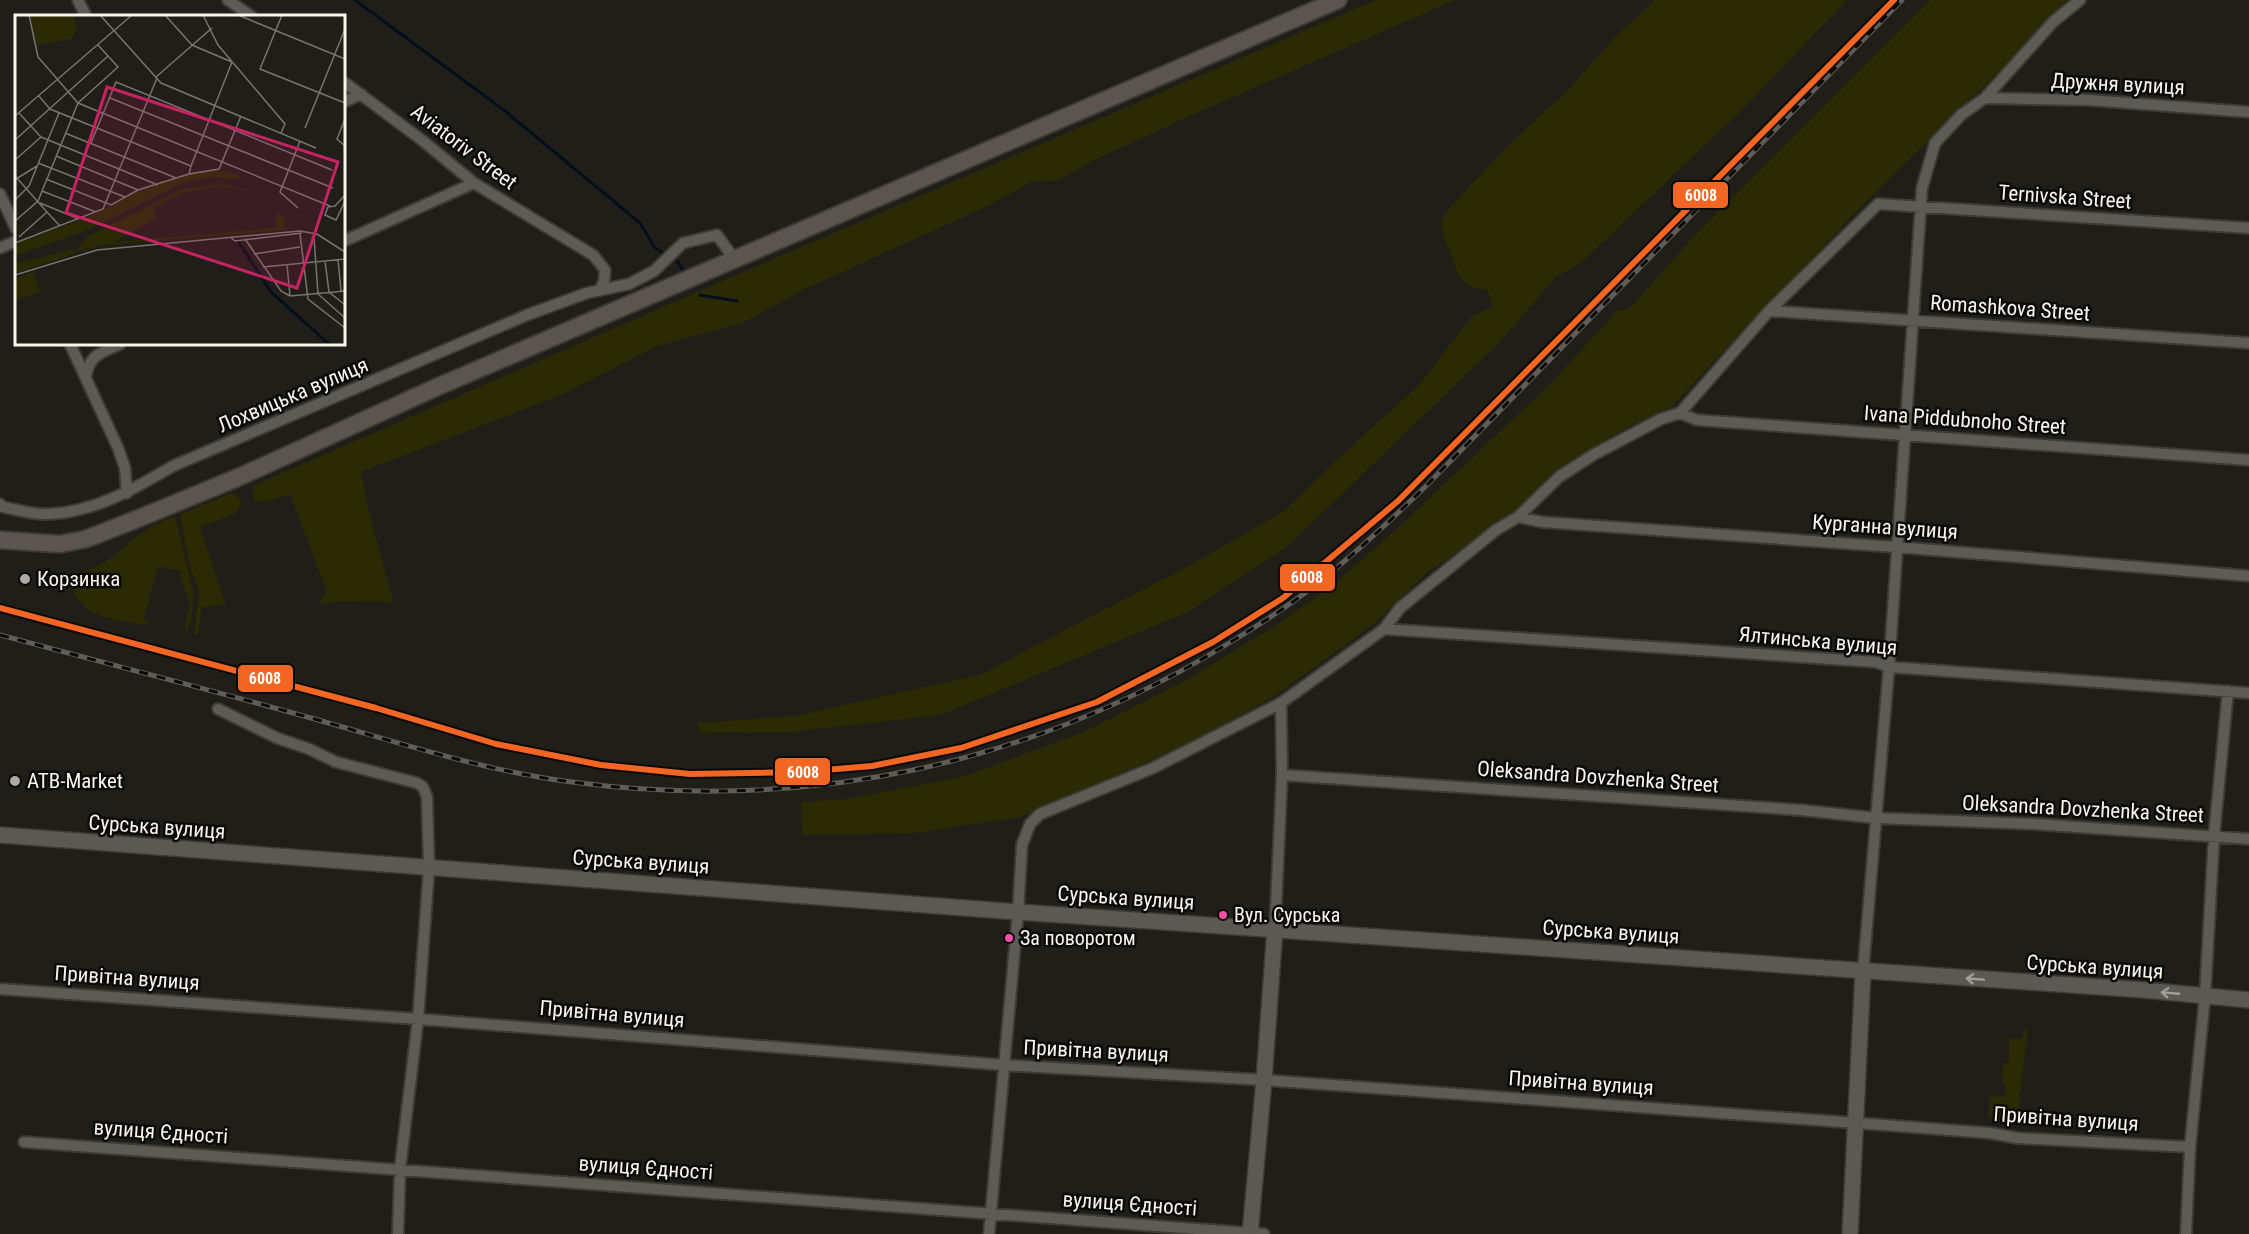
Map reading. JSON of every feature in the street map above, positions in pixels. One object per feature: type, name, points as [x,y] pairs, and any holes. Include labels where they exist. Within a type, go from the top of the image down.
[{"type":"main road","points":[[0,540],[60,544],[86,539],[142,517],[239,477],[437,387],[1338,0]]},
{"type":"street","points":[[78,0],[86,15]]},
{"type":"street","points":[[228,0],[250,15]]},
{"type":"street","points":[[1850,1234],[1863,972],[1889,667],[1922,188],[1935,143],[1961,115],[1985,98],[2054,21],[2080,0]]},
{"type":"street","name":"Aviatoriv Street","points":[[345,83],[423,141],[474,183],[593,255],[605,270],[600,290]]},
{"type":"street","points":[[345,102],[361,94]]},
{"type":"street","name":"Дружня вулиця","points":[[1985,98],[2088,100],[2249,112]]},
{"type":"street","points":[[345,241],[474,183]]},
{"type":"street","points":[[0,194],[15,227]]},
{"type":"street","name":"Ternivska Street","points":[[1769,311],[1878,204],[2249,228]]},
{"type":"street","name":"Лохвицька вулиця","points":[[0,504],[3,507],[30,513],[49,514],[96,505],[127,493],[173,466],[527,315],[587,293],[629,284],[654,271],[683,243],[717,236],[735,260]]},
{"type":"street","points":[[0,248],[15,241]]},
{"type":"street","points":[[989,1234],[1022,846],[1029,824],[1040,814],[1153,768],[1281,703],[1344,660],[1383,629],[1400,608],[1434,579],[1496,531],[1518,518],[1559,477],[1593,455],[1661,419],[1680,412],[1769,311]]},
{"type":"street","name":"Romashkova Street","points":[[1769,311],[2249,343]]},
{"type":"street","points":[[73,348],[82,357],[93,357],[118,345]]},
{"type":"street","points":[[73,348],[118,448],[124,468],[127,493]]},
{"type":"street","points":[[86,377],[93,357]]},
{"type":"street","name":"Ivana Piddubnoho Street","points":[[1680,412],[1697,420],[2249,460]]},
{"type":"street","name":"Курганна вулиця","points":[[1518,518],[1542,522],[1896,547],[2249,576]]},
{"type":"street","name":"Ялтинська вулиця","points":[[1383,629],[1864,661],[1876,662],[1889,667],[2249,693]]},
{"type":"street","points":[[2186,1234],[2190,1147],[2205,996],[2214,836],[2228,692]]},
{"type":"street","points":[[1255,1234],[1275,928],[1282,775],[1281,703]]},
{"type":"street","points":[[218,709],[276,738],[309,749],[336,762],[417,783],[423,787],[427,797],[429,868],[418,1018],[400,1169],[398,1234]]},
{"type":"street","name":"Oleksandra Dovzhenka Street","points":[[1282,775],[1801,810],[1876,818],[2034,824],[2249,838]]},
{"type":"street","name":"Сурська вулиця","points":[[0,835],[1018,912],[1275,928],[2249,1000]]},
{"type":"street","name":"Привітна вулиця","points":[[0,989],[418,1018],[1004,1065],[1264,1080],[1990,1133],[2017,1138],[2190,1147]]},
{"type":"street","name":"вулиця Єдності","points":[[24,1142],[1255,1234]]},
{"type":"shaded area","points":[[1376,0],[1455,0],[1192,115],[1101,157],[1058,180],[1031,182],[992,204],[807,288],[742,323],[655,347],[564,394],[361,472],[371,520],[394,602],[340,601],[317,605],[327,592],[290,494],[263,502],[254,499],[252,486]]},
{"type":"shaded area","points":[[1654,0],[1847,0],[1740,112],[1582,262],[1556,277],[1498,344],[1287,547],[1188,612],[941,715],[791,732],[701,733],[697,723],[794,716],[979,675],[1192,564],[1284,511],[1419,385],[1472,316],[1493,306],[1487,290],[1470,287],[1459,277],[1442,231],[1441,222],[1444,214],[1508,145],[1566,92],[1612,40]]},
{"type":"shaded area","points":[[1930,0],[2075,0],[2058,13],[1858,210],[1671,407],[1619,432],[1553,475],[1514,514],[1428,572],[1370,627],[1273,697],[1193,742],[1021,817],[916,833],[802,835],[801,802],[847,799],[965,776],[1086,731],[1188,679],[1273,627],[1332,586],[1401,525],[1550,384],[1617,311],[1629,309],[1692,238]]},
{"type":"shaded area","points":[[229,494],[235,494],[242,503],[236,513],[200,527],[226,605],[202,607],[198,634],[194,634],[199,593],[188,561],[180,514]]},
{"type":"shaded area","points":[[175,516],[194,594],[191,620],[187,630],[184,629],[190,606],[179,571],[158,566],[144,619],[150,621],[146,625],[107,618],[84,606],[76,597],[72,586],[73,572],[84,571],[104,563],[149,528]]},
{"type":"shaded area","points":[[2024,1030],[2028,1030],[2017,1121],[1988,1118],[1990,1096],[2005,1097],[2006,1083],[2002,1083],[2003,1063],[2009,1063],[2009,1038],[2022,1039]]},
{"type":"waterway","points":[[355,0],[505,111],[640,223],[655,248],[662,252]]},
{"type":"waterway","points":[[677,261],[683,270]]},
{"type":"waterway","points":[[700,295],[737,301]]},
{"type":"railway","points":[[0,635],[272,707],[441,755],[506,771],[572,782],[660,790],[746,790],[832,784],[916,770],[998,748],[1079,719],[1157,683],[1273,616],[1340,565],[1425,487],[1902,0]]},
{"type":"transit line","name":"6008","points":[[0,608],[376,708],[496,744],[601,765],[690,774],[801,772],[872,766],[961,748],[1097,702],[1213,642],[1283,598],[1398,501],[1894,0]]},
{"type":"place","name":"Корзинка","points":[[25,579]]},
{"type":"place","name":"ATB-Market","points":[[15,781]]},
{"type":"place","name":"Вул. Сурська","points":[[1223,915]]},
{"type":"place","name":"За поворотом","points":[[1009,938]]}]
